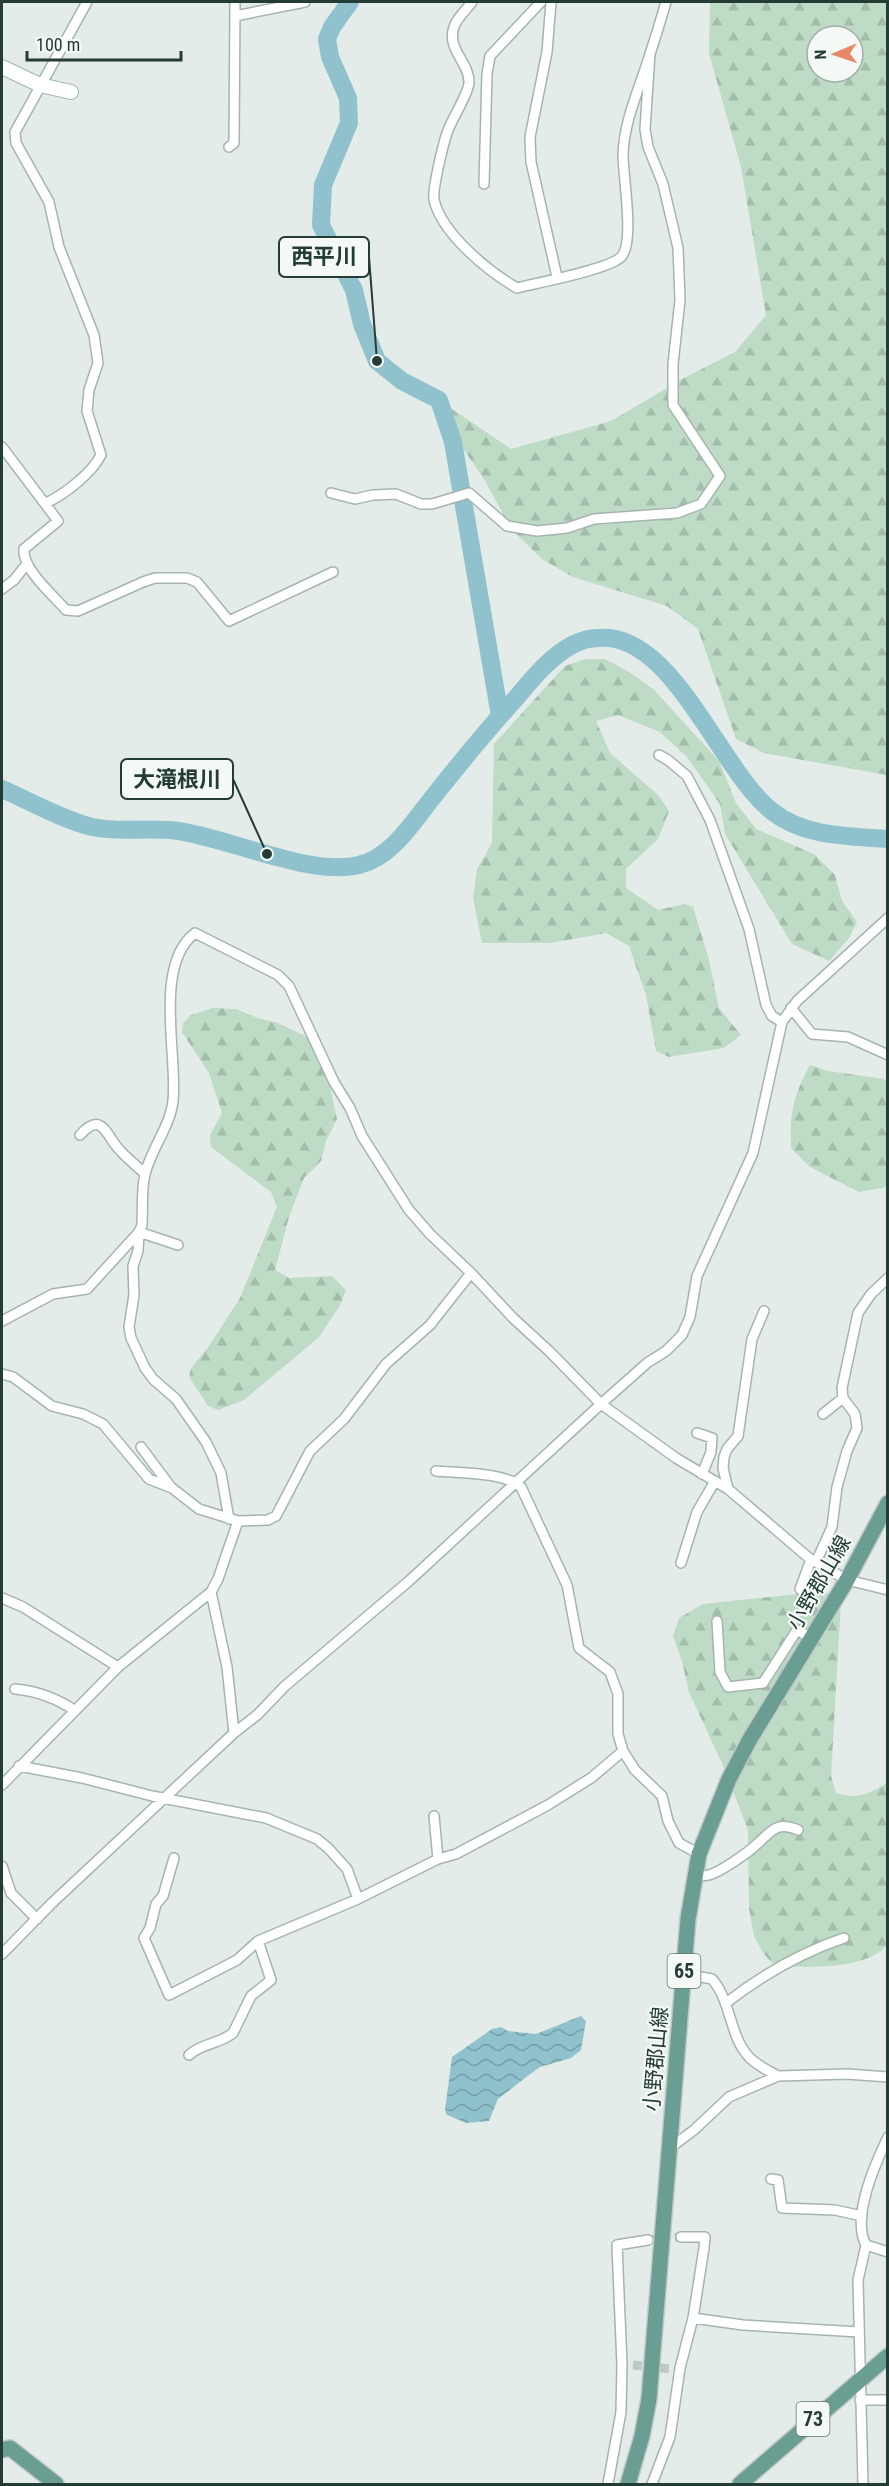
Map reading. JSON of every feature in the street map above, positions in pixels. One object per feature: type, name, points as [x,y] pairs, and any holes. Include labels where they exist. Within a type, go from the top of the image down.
[{"type":"main road","name":"小野郡山線","points":[[628,2484],[642,2436],[649,2399],[684,1974],[694,1876],[699,1854],[729,1779],[750,1739],[847,1580],[888,1503]]},
{"type":"main road","name":"73","points":[[740,2484],[888,2356]]},
{"type":"main road","points":[[4,2446],[56,2484]]},
{"type":"street","points":[[46,503],[79,479],[101,455],[87,411],[89,390],[99,363],[94,335],[59,247],[49,202],[16,143],[15,132],[87,2]]},
{"type":"street","points":[[229,147],[234,143],[235,2]]},
{"type":"street","points":[[235,16],[305,2]]},
{"type":"street","points":[[472,2],[454,26],[452,40],[466,69],[469,84],[447,133],[434,199],[443,218],[462,245],[499,278],[517,288],[601,267],[619,260],[626,252],[628,229],[624,138],[629,115],[666,2]]},
{"type":"street","points":[[484,184],[487,75],[490,56],[541,2]]},
{"type":"street","points":[[552,2],[547,52],[530,137],[530,154],[557,277]]},
{"type":"street","points":[[331,493],[354,499],[396,494],[421,504],[432,504],[469,493],[507,526],[537,531],[567,528],[594,519],[677,513],[701,504],[720,476],[673,405],[673,364],[680,300],[678,248],[663,184],[648,147],[645,129],[651,53]]},
{"type":"street","points":[[2,68],[40,85],[71,92]]},
{"type":"street","points":[[2,447],[58,520],[24,549],[26,565],[66,610],[78,611],[155,578],[187,578],[197,582],[229,621],[333,572]]},
{"type":"street","points":[[2,589],[14,580],[26,565]]},
{"type":"street","points":[[659,755],[687,776],[710,820],[749,929],[766,1005],[772,1016],[782,1022]]},
{"type":"street","points":[[2,1954],[165,1797],[234,1733],[257,1715],[285,1686],[408,1581],[515,1481],[682,1335],[690,1317],[697,1276],[753,1153],[782,1022],[791,1008],[888,918]]},
{"type":"street","points":[[2,1322],[53,1294],[87,1289],[139,1232],[142,1225],[145,1174],[173,1103],[169,999],[179,955],[188,939],[195,933],[278,975],[289,986],[334,1082],[350,1108],[362,1136],[392,1185],[430,1234],[471,1272],[513,1318],[549,1350],[601,1404],[702,1474],[728,1489],[814,1560],[847,1580],[888,1590]]},
{"type":"street","points":[[791,1008],[812,1034],[848,1037],[888,1055]]},
{"type":"street","points":[[80,1135],[91,1125],[102,1126],[116,1146],[145,1174]]},
{"type":"street","points":[[139,1232],[178,1245]]},
{"type":"street","points":[[2,1785],[118,1666],[211,1592],[218,1579],[234,1520],[221,1473],[206,1442],[176,1399],[153,1379],[145,1368],[131,1338],[129,1322],[135,1279],[133,1266],[138,1251],[139,1232]]},
{"type":"street","points":[[141,1447],[172,1488],[199,1509],[234,1520],[268,1520],[276,1516],[310,1451],[344,1419],[386,1364],[430,1325],[471,1272]]},
{"type":"street","points":[[800,1589],[832,1527],[837,1487],[847,1451],[857,1428],[855,1414],[843,1398],[842,1388],[858,1313],[871,1294],[888,1278]]},
{"type":"street","points":[[728,1489],[723,1468],[724,1457],[727,1449],[738,1436],[752,1339],[764,1311]]},
{"type":"street","points":[[2,1374],[14,1377],[52,1406],[83,1414],[103,1424],[149,1479],[172,1488]]},
{"type":"street","points":[[823,1414],[843,1398]]},
{"type":"street","points":[[697,1432],[712,1438],[711,1452],[702,1474]]},
{"type":"street","points":[[436,1471],[480,1474],[515,1481],[528,1499],[567,1585],[579,1648],[610,1672],[618,1694],[618,1734],[623,1751],[635,1770],[662,1796],[674,1836],[683,1847],[699,1854]]},
{"type":"street","points":[[681,1563],[697,1512],[715,1481]]},
{"type":"street","points":[[211,1592],[227,1667],[234,1733]]},
{"type":"street","points":[[2,1598],[23,1607],[118,1666]]},
{"type":"street","points":[[717,1621],[720,1672],[728,1687],[763,1683],[797,1630],[811,1638]]},
{"type":"street","points":[[15,1689],[32,1690],[74,1710]]},
{"type":"street","points":[[174,1858],[163,1896],[156,1904],[150,1928],[144,1938],[169,1995],[237,1960],[258,1941],[358,1899],[438,1859],[456,1854],[548,1805],[591,1778],[623,1751]]},
{"type":"street","points":[[19,1767],[82,1778],[152,1796],[266,1818],[317,1839],[343,1864],[358,1899]]},
{"type":"street","points":[[434,1816],[438,1859]]},
{"type":"street","points":[[694,1876],[708,1875],[722,1868],[757,1845],[768,1832],[781,1826],[798,1830]]},
{"type":"street","points":[[2,1866],[12,1893],[37,1919]]},
{"type":"street","points":[[726,2003],[773,1971],[823,1945],[844,1938]]},
{"type":"street","points":[[189,2055],[198,2047],[234,2033],[251,1996],[271,1980],[258,1941]]},
{"type":"street","points":[[684,1974],[712,1979],[726,2003],[742,2048],[757,2064],[778,2076]]},
{"type":"street","points":[[670,2148],[694,2130],[729,2097],[778,2076],[847,2074],[888,2077]]},
{"type":"street","points":[[863,2484],[858,2280],[866,2245],[861,2235],[862,2216],[868,2184],[888,2137]]},
{"type":"street","points":[[771,2179],[778,2180],[782,2208],[835,2210],[862,2216]]},
{"type":"street","points":[[652,2484],[670,2437],[676,2368],[693,2318],[705,2237],[681,2238]]},
{"type":"street","points":[[608,2484],[620,2422],[622,2365],[617,2245],[648,2240]]},
{"type":"street","points":[[866,2245],[888,2252]]},
{"type":"street","points":[[693,2318],[743,2325],[859,2332]]},
{"type":"street","points":[[622,2365],[633,2365]]},
{"type":"street","points":[[860,2400],[888,2400]]},
{"type":"green space","points":[[710,2],[887,2],[887,775],[764,753],[736,739],[698,629],[667,606],[573,577],[542,559],[512,530],[484,479],[442,418],[449,407],[511,449],[611,421],[684,378],[735,352],[766,315],[741,167],[709,53]]},
{"type":"green space","points":[[585,659],[605,659],[631,673],[654,690],[719,761],[736,803],[756,829],[814,854],[835,875],[842,901],[857,922],[849,938],[829,961],[792,944],[725,834],[720,804],[687,757],[660,732],[618,715],[596,721],[610,753],[659,796],[669,811],[658,839],[626,869],[626,888],[658,910],[685,904],[693,907],[708,956],[719,1008],[741,1035],[724,1048],[669,1057],[656,1051],[646,995],[629,946],[606,933],[550,943],[482,943],[473,898],[477,869],[492,843],[494,744],[565,666]]},
{"type":"green space","points":[[212,1008],[236,1009],[278,1023],[309,1038],[330,1086],[337,1119],[326,1141],[321,1161],[304,1178],[289,1217],[275,1270],[289,1278],[332,1276],[346,1290],[340,1305],[319,1337],[244,1400],[218,1410],[208,1406],[189,1377],[191,1368],[209,1346],[240,1298],[277,1207],[271,1192],[211,1147],[210,1135],[222,1113],[209,1073],[182,1032],[183,1023],[191,1015]]},
{"type":"green space","points":[[810,1065],[828,1071],[884,1079],[887,1082],[887,1187],[859,1192],[810,1167],[791,1148],[794,1105]]},
{"type":"green space","points":[[807,1593],[832,1593],[841,1601],[831,1776],[836,1793],[851,1796],[863,1795],[887,1783],[888,1944],[878,1953],[851,1963],[819,1967],[775,1966],[763,1953],[754,1936],[749,1908],[748,1830],[725,1770],[689,1692],[673,1636],[679,1618],[703,1604]]},
{"type":"water","points":[[581,2016],[586,2021],[581,2050],[571,2058],[540,2067],[529,2075],[498,2099],[489,2121],[466,2123],[447,2115],[445,2110],[452,2057],[492,2029],[501,2027],[508,2031],[536,2034]]},
{"type":"waterway","points":[[350,2],[332,27],[327,39],[330,57],[348,98],[349,123],[323,185],[321,225],[354,290],[362,324],[377,361],[402,381],[439,400],[453,442],[500,716]]},
{"type":"waterway","points":[[2,789],[57,815],[92,827],[113,830],[178,831],[317,866],[359,865],[371,861],[392,847],[485,734],[549,662],[576,643],[590,639],[609,638],[634,646],[657,663],[698,713],[754,794],[773,812],[813,831],[888,839]]},
{"type":"tunnel","points":[[648,2240],[681,2237]]},
{"type":"tunnel","points":[[633,2365],[671,2369]]},
{"type":"place","name":"西平川","points":[[377,361]]},
{"type":"place","name":"大滝根川","points":[[267,854]]}]
